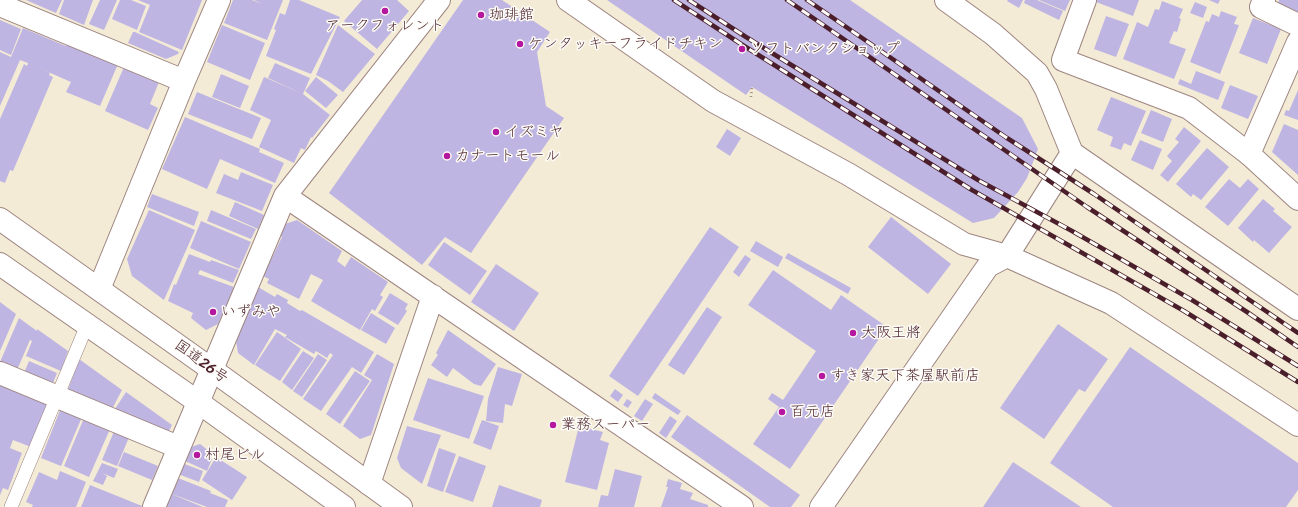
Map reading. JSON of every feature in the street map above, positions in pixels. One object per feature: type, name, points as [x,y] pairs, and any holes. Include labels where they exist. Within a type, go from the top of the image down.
[{"type":"main road","points":[[99,289],[184,81],[219,0]]},
{"type":"main road","points":[[568,0],[713,101],[848,174],[964,244],[1007,256],[1111,303],[1298,425]]},
{"type":"main road","points":[[946,0],[993,34],[1037,73],[1046,89],[1072,153],[1298,309]]},
{"type":"main road","points":[[1037,73],[1063,60],[1085,0]]},
{"type":"main road","points":[[1264,0],[1261,7],[1298,25]]},
{"type":"main road","points":[[154,507],[285,196],[437,1]]},
{"type":"main road","points":[[0,5],[184,81]]},
{"type":"main road","points":[[1249,154],[1298,42]]},
{"type":"main road","points":[[1063,60],[1189,108],[1249,154],[1298,199]]},
{"type":"main road","points":[[821,507],[988,266],[1007,256],[1072,153]]},
{"type":"main road","points":[[285,196],[433,296],[735,505]]},
{"type":"main road","name":"国道26号","points":[[0,219],[211,369],[401,507]]},
{"type":"main road","points":[[0,264],[198,402],[344,507]]},
{"type":"main road","points":[[369,484],[433,296]]},
{"type":"main road","points":[[0,373],[178,448]]},
{"type":"lane","points":[[11,507],[87,325]]},
{"type":"building","points":[[26,0],[62,0],[56,13]]},
{"type":"building","points":[[64,0],[93,0],[84,25],[59,14]]},
{"type":"building","points":[[100,0],[117,0],[104,30],[89,24]]},
{"type":"building","points":[[120,0],[131,0],[146,6],[137,30],[112,19]]},
{"type":"building","points":[[138,0],[202,0],[182,50],[139,32],[150,5]]},
{"type":"building","points":[[233,0],[252,0],[262,4],[254,0],[283,0],[267,40],[224,23]]},
{"type":"building","points":[[290,0],[299,0],[340,17],[311,74],[266,56],[276,30],[274,29],[280,13],[285,15]]},
{"type":"building","points":[[362,0],[397,0],[409,11],[377,49],[344,21]]},
{"type":"building","name":"カナートモール","points":[[463,0],[502,0],[550,32],[537,52],[546,106],[564,118],[471,253],[445,237],[422,265],[329,193]]},
{"type":"building","points":[[607,0],[850,0],[1022,118],[1038,149],[1027,178],[1018,192],[994,218],[973,223],[752,87],[746,95]]},
{"type":"building","points":[[1023,0],[1019,8],[1007,1]]},
{"type":"building","points":[[1025,0],[1037,0],[1063,11],[1059,20],[1024,3]]},
{"type":"building","points":[[1039,0],[1070,0],[1065,11]]},
{"type":"building","points":[[1097,0],[1139,0],[1133,16],[1096,2]]},
{"type":"building","points":[[1209,0],[1220,0],[1218,4]]},
{"type":"building","points":[[1279,0],[1298,0],[1298,12],[1278,4]]},
{"type":"building","points":[[1162,1],[1183,9],[1179,18],[1181,19],[1177,32],[1174,31],[1169,43],[1186,49],[1174,79],[1123,59],[1137,22],[1148,27],[1155,9],[1159,10]]},
{"type":"building","points":[[1195,2],[1207,7],[1203,18],[1190,13]]},
{"type":"building","points":[[1221,11],[1237,17],[1234,24],[1239,25],[1220,74],[1190,62],[1206,21],[1209,22],[1212,14],[1219,17]]},
{"type":"building","points":[[1106,16],[1129,24],[1116,57],[1094,49]]},
{"type":"building","points":[[1253,18],[1281,29],[1267,64],[1239,53]]},
{"type":"building","points":[[0,20],[21,29],[11,55],[0,50]]},
{"type":"building","points":[[222,25],[265,43],[250,80],[207,62]]},
{"type":"building","points":[[338,25],[375,54],[343,92],[328,81],[316,75]]},
{"type":"building","points":[[23,28],[66,46],[68,43],[118,64],[100,106],[66,92],[71,82],[39,68],[50,73],[49,75],[53,77],[13,171],[10,170],[5,183],[0,181],[0,119],[24,64],[27,66],[28,63],[20,60],[0,106],[0,52],[11,57]]},
{"type":"building","points":[[133,32],[179,52],[178,54],[166,59],[128,43]]},
{"type":"building","points":[[275,63],[310,78],[303,94],[268,78]]},
{"type":"building","points":[[124,67],[159,82],[150,104],[158,108],[148,130],[105,111]]},
{"type":"building","points":[[1196,71],[1225,82],[1218,100],[1178,84],[1180,79],[1191,84]]},
{"type":"building","points":[[221,74],[249,86],[240,108],[212,97]]},
{"type":"building","points":[[264,77],[303,94],[330,115],[312,138],[311,137],[305,150],[301,148],[294,163],[259,147],[271,120],[250,110]]},
{"type":"building","points":[[316,77],[338,95],[326,108],[305,91]]},
{"type":"building","points":[[1230,85],[1258,96],[1248,119],[1221,108]]},
{"type":"building","points":[[1298,90],[1298,120],[1284,115],[1286,110],[1289,111]]},
{"type":"building","points":[[197,92],[261,118],[252,139],[188,114]]},
{"type":"building","points":[[1111,97],[1146,111],[1131,146],[1124,143],[1121,150],[1110,146],[1113,137],[1097,130]]},
{"type":"building","points":[[1151,110],[1172,119],[1163,142],[1141,133]]},
{"type":"building","points":[[185,117],[260,149],[259,152],[284,163],[275,183],[220,159],[207,189],[162,169]]},
{"type":"building","points":[[1284,124],[1298,130],[1298,175],[1272,152]]},
{"type":"building","points":[[1184,127],[1201,141],[1168,182],[1160,175],[1172,161],[1167,156],[1179,142],[1175,139]]},
{"type":"building","points":[[727,129],[741,138],[730,156],[716,147]]},
{"type":"building","points":[[1140,140],[1162,149],[1153,170],[1131,160]]},
{"type":"building","points":[[1207,148],[1229,167],[1201,200],[1193,194],[1191,197],[1176,184]]},
{"type":"building","points":[[241,172],[273,185],[262,211],[216,193],[224,174],[238,180]]},
{"type":"building","points":[[1229,179],[1240,188],[1248,179],[1259,189],[1228,226],[1205,207]]},
{"type":"building","points":[[152,194],[199,212],[194,226],[147,207]]},
{"type":"building","points":[[1263,199],[1275,209],[1273,211],[1292,227],[1269,253],[1254,240],[1253,242],[1238,228]]},
{"type":"building","points":[[235,202],[264,215],[258,229],[229,216]]},
{"type":"building","points":[[149,210],[195,230],[164,300],[132,276],[127,259]]},
{"type":"building","points":[[211,210],[256,229],[251,239],[207,221]]},
{"type":"building","points":[[891,217],[951,264],[928,294],[868,247]]},
{"type":"building","points":[[297,220],[342,251],[337,261],[345,267],[351,257],[388,282],[380,295],[383,297],[375,311],[372,309],[360,330],[311,301],[323,280],[311,274],[299,299],[267,283],[269,279],[263,276],[282,237],[280,235],[285,224]]},
{"type":"building","points":[[201,221],[251,242],[239,269],[190,248]]},
{"type":"building","points":[[710,227],[739,247],[638,396],[609,376]]},
{"type":"building","points":[[756,241],[783,257],[778,267],[750,251]]},
{"type":"building","points":[[444,242],[487,271],[470,295],[428,265]]},
{"type":"building","points":[[788,253],[851,288],[848,294],[785,258]]},
{"type":"building","points":[[189,254],[210,262],[211,260],[239,270],[233,283],[200,270],[198,274],[234,287],[218,324],[206,330],[191,318],[193,313],[168,301],[174,284],[176,285]]},
{"type":"building","points":[[745,255],[751,259],[739,277],[733,272]]},
{"type":"building","points":[[496,264],[539,293],[514,331],[471,302]]},
{"type":"building","points":[[773,270],[831,310],[841,295],[887,327],[790,469],[753,444],[779,407],[768,399],[772,393],[783,400],[816,351],[748,305]]},
{"type":"building","points":[[258,287],[275,297],[277,294],[288,300],[287,303],[300,311],[302,310],[374,352],[361,373],[352,367],[321,411],[303,399],[333,355],[330,353],[327,358],[316,351],[314,354],[285,337],[287,335],[275,329],[254,365],[238,353],[236,341]]},
{"type":"building","points":[[390,293],[408,304],[405,309],[407,311],[398,325],[378,313]]},
{"type":"building","points":[[0,302],[16,314],[0,351]]},
{"type":"building","points":[[707,307],[722,317],[684,375],[668,365]]},
{"type":"building","points":[[371,313],[395,328],[386,344],[361,330]]},
{"type":"building","points":[[19,318],[68,351],[61,371],[26,356],[32,341],[30,340],[17,370],[0,362]]},
{"type":"building","points":[[1058,324],[1108,359],[1085,392],[1079,389],[1044,439],[1000,408]]},
{"type":"building","points":[[448,330],[496,364],[481,386],[474,384],[453,368],[447,377],[431,365],[438,355],[436,353]]},
{"type":"building","points":[[277,332],[301,349],[280,381],[255,365]]},
{"type":"building","points":[[1130,347],[1298,463],[1298,490],[1286,507],[1113,507],[1050,463]]},
{"type":"building","points":[[303,351],[314,358],[292,390],[282,382]]},
{"type":"building","points":[[318,354],[327,360],[302,397],[293,391]]},
{"type":"building","points":[[377,354],[394,364],[371,435],[360,439],[343,426],[372,380],[364,375]]},
{"type":"building","points":[[79,359],[122,390],[111,411],[67,393]]},
{"type":"building","points":[[29,361],[57,373],[53,383],[49,384],[24,373]]},
{"type":"building","points":[[498,367],[522,374],[512,406],[505,404],[503,423],[486,421],[488,399]]},
{"type":"building","points":[[355,371],[370,381],[340,424],[326,414]]},
{"type":"building","points":[[428,378],[484,396],[469,439],[413,420]]},
{"type":"building","points":[[0,380],[49,400],[31,447],[13,440],[10,448],[22,453],[8,490],[3,488],[0,495]]},
{"type":"building","points":[[615,389],[623,395],[618,402],[610,396]]},
{"type":"building","points":[[126,392],[172,425],[167,435],[113,412]]},
{"type":"building","points":[[655,393],[681,411],[678,415],[652,398]]},
{"type":"building","points":[[627,399],[632,402],[628,408],[623,405]]},
{"type":"building","points":[[645,399],[653,404],[642,421],[634,416]]},
{"type":"building","points":[[61,408],[82,417],[61,466],[41,458]]},
{"type":"building","points":[[687,415],[800,495],[791,507],[770,507],[671,437]]},
{"type":"building","points":[[670,416],[677,421],[666,438],[659,433]]},
{"type":"building","points":[[84,418],[110,429],[89,477],[64,466]]},
{"type":"building","points":[[482,420],[499,426],[491,450],[473,443]]},
{"type":"building","points":[[407,426],[441,435],[422,484],[401,468],[397,458]]},
{"type":"building","points":[[579,426],[603,432],[600,440],[609,443],[597,490],[565,482]]},
{"type":"building","points":[[115,429],[130,435],[117,466],[102,460]]},
{"type":"building","name":"村尾ビル","points":[[200,444],[209,451],[207,458],[212,459],[207,471],[183,460],[188,448]]},
{"type":"building","points":[[439,448],[456,454],[443,492],[427,486]]},
{"type":"building","points":[[124,452],[158,466],[152,480],[118,466]]},
{"type":"building","points":[[459,456],[486,466],[473,502],[445,492]]},
{"type":"building","points":[[216,457],[247,477],[232,500],[202,480]]},
{"type":"building","points":[[1013,462],[1081,507],[983,507]]},
{"type":"building","points":[[102,463],[118,469],[114,478],[102,473],[107,476],[103,485],[93,481]]},
{"type":"building","points":[[182,463],[203,471],[199,482],[178,474]]},
{"type":"building","points":[[615,469],[642,476],[634,507],[598,507],[601,495],[608,496]]},
{"type":"building","points":[[60,471],[86,482],[76,507],[32,507],[33,505],[26,502],[39,472],[57,480]]},
{"type":"building","points":[[178,478],[211,491],[210,493],[228,500],[225,507],[207,507],[172,494]]},
{"type":"building","points":[[668,479],[682,483],[680,489],[693,493],[690,499],[708,505],[708,507],[661,507],[668,487],[666,487]]},
{"type":"building","points":[[90,485],[142,506],[81,507]]},
{"type":"building","points":[[499,485],[542,500],[540,507],[492,507]]},
{"type":"building","points":[[169,493],[203,507],[163,507]]},
{"type":"railway","points":[[674,0],[972,190],[1184,311],[1298,382]]},
{"type":"railway","points":[[689,0],[746,37],[978,180],[1072,231],[1192,300],[1298,366]]},
{"type":"railway","points":[[787,0],[1087,207],[1298,347]]},
{"type":"railway","points":[[807,0],[1007,138],[1094,194],[1298,333]]},
{"type":"place","name":"アークフォレント","points":[[385,11]]},
{"type":"place","name":"珈琲館","points":[[481,15]]},
{"type":"place","name":"ケンタッキーフライドチキン","points":[[520,44]]},
{"type":"place","name":"ソフトバンクショップ","points":[[742,49]]},
{"type":"place","name":"イズミヤ","points":[[496,132]]},
{"type":"place","name":"カナートモール","points":[[447,156]]},
{"type":"place","name":"いずみや","points":[[213,312]]},
{"type":"place","name":"大阪王將","points":[[853,333]]},
{"type":"place","name":"すき家天下茶屋駅前店","points":[[822,376]]},
{"type":"place","name":"百元店","points":[[782,412]]},
{"type":"place","name":"業務スーパー","points":[[553,425]]},
{"type":"place","name":"村尾ビル","points":[[197,455]]}]
